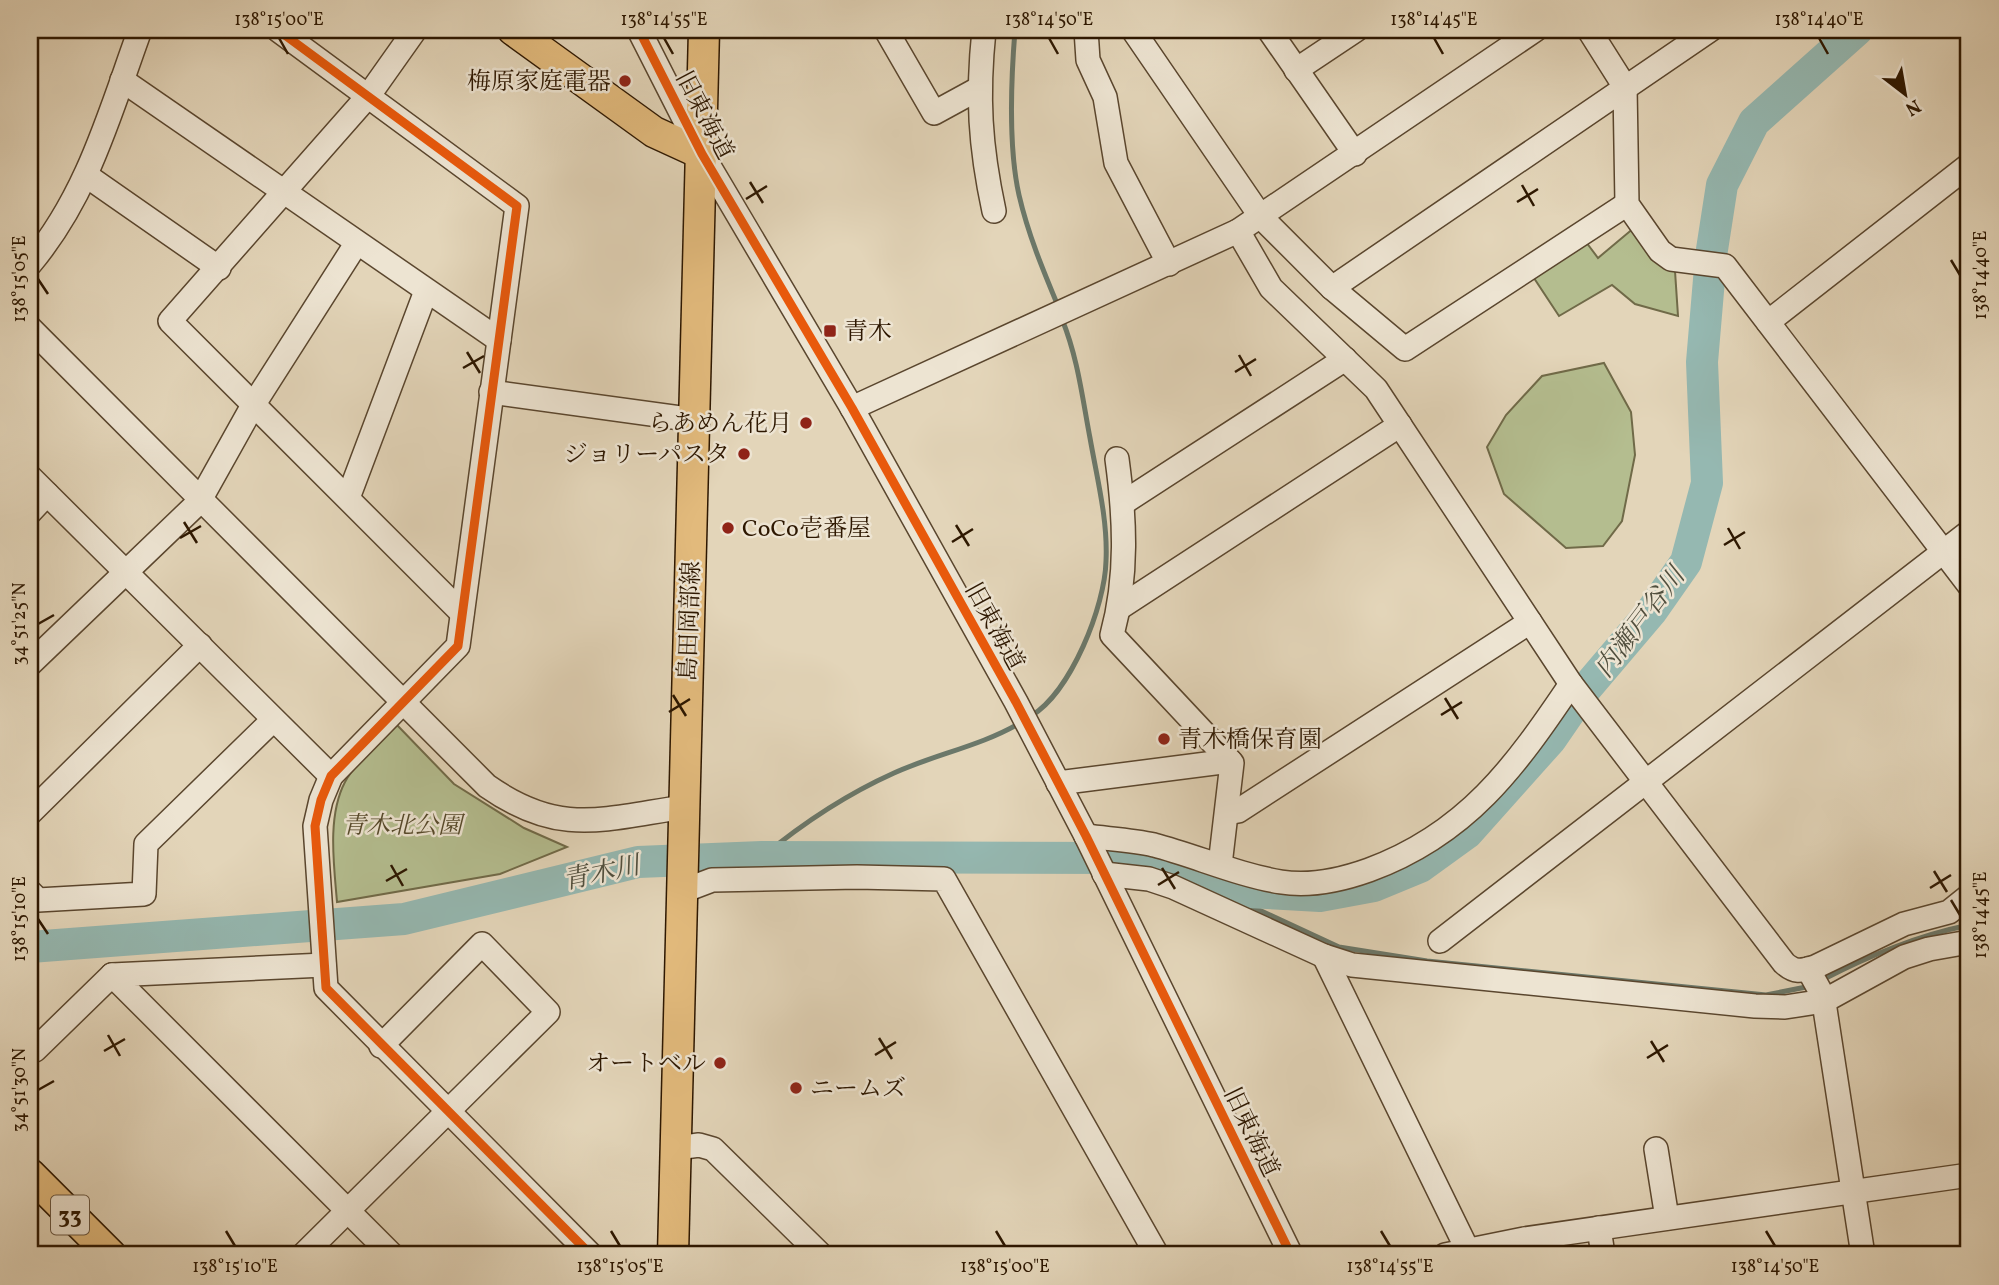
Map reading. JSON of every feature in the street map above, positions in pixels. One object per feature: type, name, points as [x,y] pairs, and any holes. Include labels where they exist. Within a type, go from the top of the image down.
[{"type":"main road","points":[[513,30],[654,132],[702,154]]},
{"type":"main road","name":"島田岡部線","points":[[674,1255],[704,30]]},
{"type":"main road","name":"33","points":[[30,1174],[111,1255]]},
{"type":"street","points":[[30,264],[62,222],[87,176],[140,30]]},
{"type":"street","points":[[278,30],[517,206],[458,646],[403,699],[331,776],[321,800],[315,826],[318,896],[326,988],[332,997],[588,1255]]},
{"type":"street","points":[[415,30],[369,95],[286,194],[170,321],[253,407],[462,613]]},
{"type":"street","name":"旧東海道","points":[[639,30],[702,154],[852,408],[1016,702],[1086,836],[1291,1255]]},
{"type":"street","points":[[886,30],[934,113],[978,89]]},
{"type":"street","points":[[984,30],[978,89],[983,159],[993,211]]},
{"type":"street","points":[[1086,30],[1088,60],[1105,97],[1116,163],[1169,264]]},
{"type":"street","points":[[1133,30],[1261,217],[1332,288],[1405,349],[1627,204]]},
{"type":"street","points":[[1269,30],[1354,154]]},
{"type":"street","points":[[1296,70],[1356,30]]},
{"type":"street","points":[[852,408],[1238,231],[1535,30]]},
{"type":"street","points":[[1589,30],[1625,87],[1627,204],[1660,251],[1671,259],[1689,264],[1725,266],[1969,585]]},
{"type":"street","points":[[1332,288],[1710,30]]},
{"type":"street","points":[[122,80],[356,244],[499,340]]},
{"type":"street","points":[[1768,322],[1969,165]]},
{"type":"street","points":[[87,176],[219,268]]},
{"type":"street","points":[[1238,231],[1271,288],[1376,389],[1571,684],[1784,963],[1793,970],[1808,969],[1903,924],[1949,912],[1969,897]]},
{"type":"street","points":[[30,664],[201,498],[253,407],[356,244]]},
{"type":"street","points":[[348,498],[426,291]]},
{"type":"street","points":[[30,328],[487,786],[509,801],[538,815],[588,821],[684,807]]},
{"type":"street","points":[[1123,503],[1345,359]]},
{"type":"street","points":[[491,392],[695,420]]},
{"type":"street","points":[[1119,608],[1400,425]]},
{"type":"street","points":[[1117,458],[1123,503],[1124,555],[1119,608],[1112,635],[1232,763],[1220,865]]},
{"type":"street","points":[[30,477],[127,570],[331,776]]},
{"type":"street","points":[[30,512],[47,494]]},
{"type":"street","points":[[1440,941],[1969,531]]},
{"type":"street","points":[[1227,813],[1238,811],[1530,622]]},
{"type":"street","points":[[30,813],[200,645]]},
{"type":"street","points":[[1086,836],[1152,845],[1280,882],[1308,884],[1346,878],[1392,862],[1433,841],[1481,801],[1512,765],[1571,684]]},
{"type":"street","points":[[30,892],[38,900],[145,894],[146,844],[273,720]]},
{"type":"street","points":[[1058,783],[1230,761]]},
{"type":"street","points":[[1104,874],[1149,879],[1324,956],[1352,965],[1755,1006],[1785,1007],[1824,999],[1903,957],[1928,949],[1969,942]]},
{"type":"street","points":[[683,888],[712,880],[857,877],[944,879],[1157,1255]]},
{"type":"street","points":[[303,1255],[548,1012],[482,944],[381,1046]]},
{"type":"street","points":[[30,1045],[35,1050],[112,975],[323,954]]},
{"type":"street","points":[[1324,956],[1461,1253],[1599,1228],[1969,1175]]},
{"type":"street","points":[[1808,969],[1824,999],[1863,1255]]},
{"type":"street","points":[[112,975],[392,1255]]},
{"type":"street","points":[[677,1148],[699,1145],[713,1149],[821,1255]]},
{"type":"street","points":[[1656,1149],[1667,1218]]},
{"type":"street","points":[[1599,1228],[1603,1255]]},
{"type":"green space","points":[[1635,227],[1647,251],[1675,271],[1678,316],[1635,304],[1612,285],[1559,316],[1530,272],[1583,238],[1598,258]]},
{"type":"green space","points":[[1604,363],[1631,412],[1635,455],[1622,521],[1603,546],[1566,548],[1504,494],[1487,447],[1506,415],[1542,376]]},
{"type":"green space","name":"青木北公園","points":[[397,725],[454,784],[524,828],[567,847],[500,874],[337,902],[333,841],[339,795],[355,768]]},
{"type":"waterway","points":[[1015,30],[1011,113],[1016,176],[1031,238],[1058,306]]},
{"type":"waterway","name":"内瀬戸谷川","points":[[30,947],[404,919],[638,862],[762,857],[1124,858],[1248,892],[1320,896],[1374,886],[1420,867],[1467,833],[1551,739],[1584,691],[1651,612],[1686,562],[1707,483],[1702,362],[1711,256],[1722,185],[1754,122],[1857,30]]},
{"type":"waterway","points":[[1031,716],[1046,704],[1059,688],[1083,646],[1099,601],[1106,561],[1104,515],[1099,484],[1076,363],[1062,319]]},
{"type":"waterway","points":[[762,857],[825,810],[858,791],[910,766],[990,738],[1020,723]]},
{"type":"waterway","points":[[1177,872],[1339,947],[1427,961],[1766,995],[1811,986]]},
{"type":"waterway","points":[[1822,980],[1894,947],[1969,925]]},
{"type":"cycle path","points":[[278,30],[517,206],[458,646],[331,776],[321,800],[315,826],[326,988],[591,1255]]},
{"type":"cycle path","points":[[639,30],[702,154],[852,408],[1016,702],[1086,836],[1291,1255]]},
{"type":"place","name":"梅原家庭電器","points":[[625,81]]},
{"type":"place","name":"青木","points":[[830,331]]},
{"type":"place","name":"らあめん花月","points":[[806,423]]},
{"type":"place","name":"ジョリーパスタ","points":[[744,454]]},
{"type":"place","name":"CoCo壱番屋","points":[[728,528]]},
{"type":"place","name":"青木橋保育園","points":[[1164,739]]},
{"type":"place","name":"オートベル","points":[[720,1063]]},
{"type":"place","name":"ニームズ","points":[[796,1088]]},
{"type":"water label","name":"青木川","points":[[601,872]]}]
